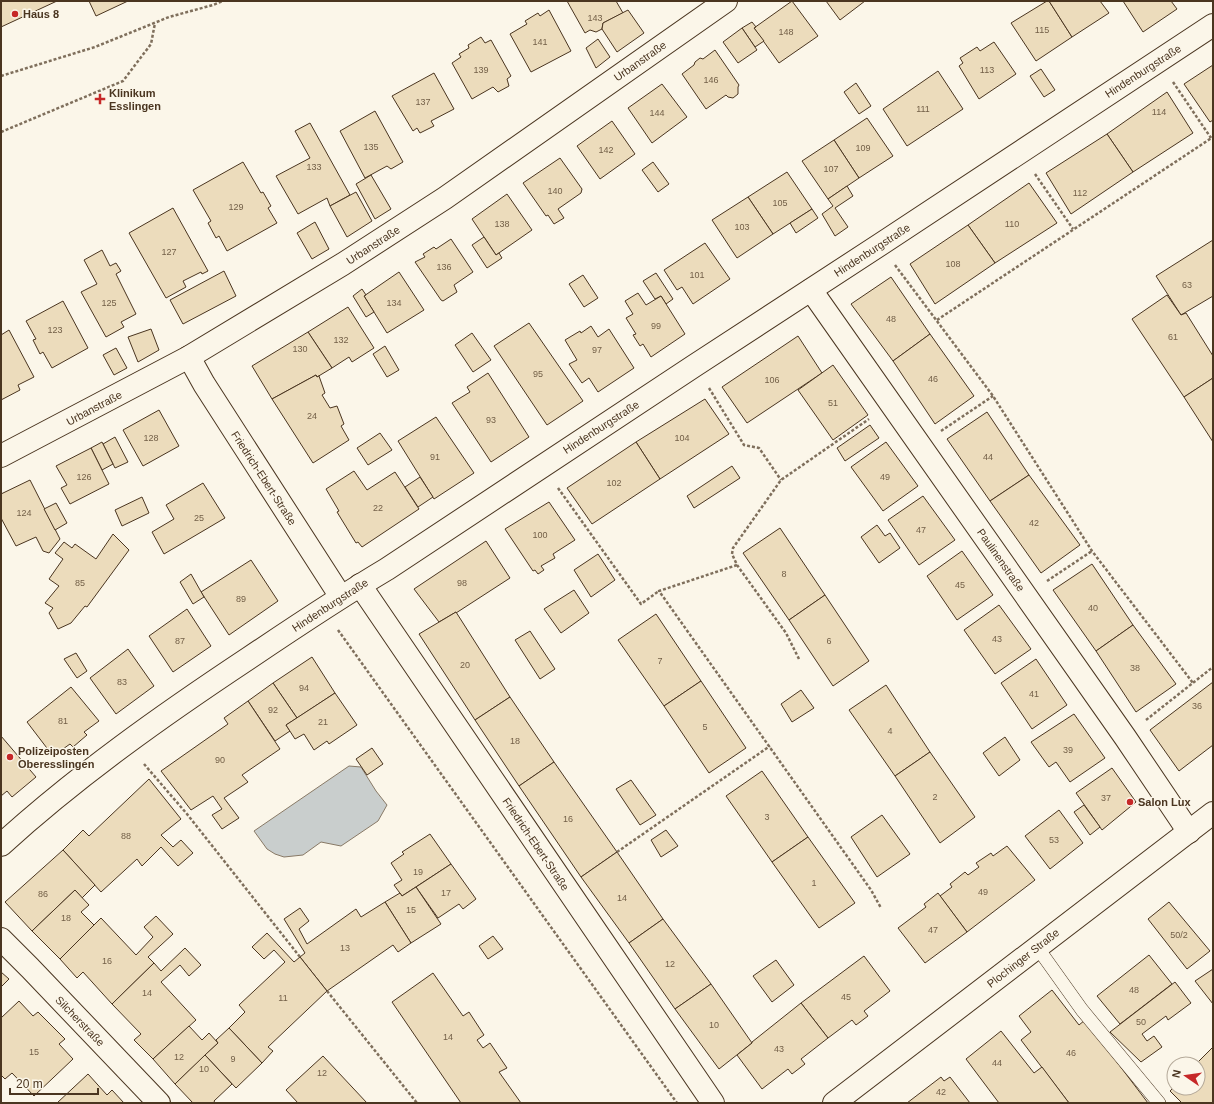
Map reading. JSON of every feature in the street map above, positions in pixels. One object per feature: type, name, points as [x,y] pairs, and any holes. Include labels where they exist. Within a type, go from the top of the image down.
[{"type":"street","name":"Urbanstraße","points":[[1,456],[189,357],[344,264],[445,198],[726,1]]},
{"type":"street","name":"Hindenburgstraße","points":[[1,846],[67,790],[126,743],[186,700],[1213,25]]},
{"type":"street","name":"Paulinenstraße","points":[[811,290],[1125,737],[1189,832]]},
{"type":"street","name":"Friedrich-Ebert-Straße","points":[[189,357],[204,384],[342,597]]},
{"type":"street","name":"Friedrich-Ebert-Straße","points":[[360,585],[713,1103]]},
{"type":"street","name":"Plochinger Straße","points":[[834,1103],[1213,813]]},
{"type":"street","name":"Silcherstraße","points":[[1,939],[158,1103]]},
{"type":"lane","points":[[1037,947],[1082,1010],[1159,1103]]},
{"type":"path","points":[[1,76],[95,47],[169,16],[214,5],[223,1]]},
{"type":"path","points":[[1,132],[123,81],[151,44],[155,23]]},
{"type":"path","points":[[937,320],[1212,137],[1159,61]]},
{"type":"path","points":[[1020,152],[1073,229]]},
{"type":"path","points":[[881,244],[894,264],[993,396],[1092,551],[1193,683]]},
{"type":"path","points":[[694,366],[744,445],[759,448],[781,480]]},
{"type":"path","points":[[921,445],[993,396]]},
{"type":"path","points":[[799,659],[786,634],[737,565],[732,554],[733,548],[781,480],[891,404]]},
{"type":"path","points":[[558,488],[641,604],[659,591],[737,565]]},
{"type":"path","points":[[1025,595],[1092,551]]},
{"type":"path","points":[[659,591],[871,890],[881,908]]},
{"type":"path","points":[[337,629],[677,1103]]},
{"type":"path","points":[[1125,737],[1213,668]]},
{"type":"path","points":[[126,743],[187,814],[300,957]]},
{"type":"path","points":[[616,852],[770,746]]},
{"type":"path","points":[[327,991],[417,1103]]},
{"type":"shaded area","points":[[349,766],[361,767],[387,805],[378,821],[341,846],[321,842],[303,855],[284,857],[267,849],[254,831]]},
{"type":"building","name":"Haus 8","points":[[1,1],[57,1],[1,27]]},
{"type":"building","points":[[89,1],[128,1],[96,16]]},
{"type":"building","points":[[567,1],[616,1],[623,13],[603,23],[602,29],[596,32],[590,30],[585,33]]},
{"type":"building","points":[[792,1],[818,36],[779,63],[754,28]]},
{"type":"building","points":[[826,1],[865,1],[840,20]]},
{"type":"building","points":[[1049,1],[1072,37],[1036,61],[1011,23]]},
{"type":"building","points":[[1049,1],[1100,1],[1109,13],[1072,37]]},
{"type":"building","points":[[1123,1],[1171,1],[1177,9],[1143,32]]},
{"type":"building","points":[[549,10],[571,51],[531,72],[510,34],[527,24],[525,21],[538,13],[540,16]]},
{"type":"building","points":[[628,10],[644,33],[617,52],[602,29],[603,23]]},
{"type":"building","points":[[752,22],[756,27],[754,28],[764,41],[755,47],[742,28]]},
{"type":"building","points":[[742,28],[757,50],[738,63],[723,42]]},
{"type":"building","points":[[481,37],[485,43],[491,40],[511,76],[507,79],[509,86],[498,92],[493,87],[472,99],[452,63],[461,57],[459,54],[469,48],[468,45]]},
{"type":"building","points":[[598,39],[610,57],[596,68],[586,48]]},
{"type":"building","points":[[994,42],[1016,74],[979,99],[959,66],[963,63],[960,58],[977,47],[980,51]]},
{"type":"building","points":[[715,50],[739,85],[738,94],[733,98],[726,95],[706,109],[682,74],[694,65],[700,58],[703,59]]},
{"type":"building","points":[[1213,65],[1213,120],[1210,122],[1184,84]]},
{"type":"building","points":[[1041,69],[1055,90],[1044,97],[1030,76]]},
{"type":"building","points":[[938,71],[963,109],[907,146],[883,109]]},
{"type":"building","points":[[434,73],[454,109],[431,121],[434,126],[420,133],[417,128],[413,131],[392,96]]},
{"type":"building","points":[[856,83],[871,106],[859,114],[844,92]]},
{"type":"building","points":[[662,84],[687,117],[652,143],[628,108]]},
{"type":"building","points":[[1167,92],[1193,133],[1133,172],[1107,134]]},
{"type":"building","points":[[375,111],[403,162],[391,169],[387,166],[365,178],[340,131]]},
{"type":"building","points":[[867,118],[893,156],[859,178],[834,140]]},
{"type":"building","points":[[612,121],[635,154],[600,179],[577,146]]},
{"type":"building","points":[[310,123],[350,195],[330,206],[327,198],[298,214],[276,176],[310,158],[295,131]]},
{"type":"building","points":[[1107,134],[1133,172],[1071,214],[1046,173]]},
{"type":"building","points":[[834,140],[859,178],[828,199],[802,161]]},
{"type":"building","points":[[560,158],[582,189],[581,193],[558,209],[564,218],[554,224],[548,215],[546,216],[523,183]]},
{"type":"building","points":[[243,162],[261,193],[263,192],[271,206],[268,208],[277,223],[227,251],[219,236],[216,238],[208,223],[211,221],[193,190]]},
{"type":"building","points":[[653,162],[669,184],[658,192],[642,170]]},
{"type":"building","points":[[787,172],[812,209],[773,234],[748,197]]},
{"type":"building","points":[[371,175],[391,209],[375,219],[356,184]]},
{"type":"building","points":[[1029,183],[1057,223],[995,263],[968,225]]},
{"type":"building","points":[[847,186],[853,196],[835,208],[848,227],[835,236],[822,214],[833,206],[828,199]]},
{"type":"building","points":[[356,192],[372,221],[347,237],[330,206]]},
{"type":"building","points":[[507,194],[532,230],[496,255],[472,219]]},
{"type":"building","points":[[748,197],[773,234],[737,258],[712,220]]},
{"type":"building","points":[[173,208],[208,271],[202,274],[201,272],[183,281],[186,287],[166,298],[129,233]]},
{"type":"building","points":[[812,209],[818,218],[796,233],[790,223]]},
{"type":"building","points":[[315,222],[329,249],[312,259],[297,233]]},
{"type":"building","points":[[968,225],[995,263],[935,304],[910,264]]},
{"type":"building","points":[[484,237],[496,255],[499,253],[502,258],[487,268],[472,245]]},
{"type":"building","points":[[451,239],[473,272],[454,285],[457,292],[443,301],[415,262],[425,257],[423,254],[434,247],[436,249]]},
{"type":"building","points":[[1213,240],[1213,296],[1181,315],[1156,276]]},
{"type":"building","points":[[705,243],[730,279],[693,304],[682,287],[677,290],[664,270]]},
{"type":"building","points":[[102,250],[110,266],[116,263],[121,271],[116,274],[136,314],[121,322],[124,327],[106,337],[81,292],[97,284],[84,260]]},
{"type":"building","points":[[224,271],[236,296],[183,324],[170,300]]},
{"type":"building","points":[[399,272],[424,310],[387,333],[364,296]]},
{"type":"building","points":[[656,273],[673,299],[666,304],[661,296],[655,299],[643,281]]},
{"type":"building","points":[[583,275],[598,298],[584,307],[569,284]]},
{"type":"building","points":[[891,277],[930,334],[893,361],[851,304]]},
{"type":"building","points":[[362,289],[366,295],[364,296],[374,312],[366,317],[353,296]]},
{"type":"building","points":[[638,293],[646,305],[661,296],[685,334],[651,357],[643,344],[640,346],[633,335],[636,334],[626,318],[633,314],[625,301]]},
{"type":"building","points":[[1167,295],[1181,315],[1186,313],[1213,356],[1213,378],[1184,397],[1132,319]]},
{"type":"building","points":[[63,301],[88,348],[52,368],[43,352],[40,354],[33,340],[36,339],[26,321]]},
{"type":"building","points":[[348,307],[374,348],[352,362],[349,357],[332,368],[308,332]]},
{"type":"building","points":[[529,323],[583,401],[547,425],[494,346]]},
{"type":"building","points":[[591,326],[598,337],[609,329],[634,368],[598,392],[589,378],[582,383],[569,364],[577,360],[565,340],[580,331],[581,333]]},
{"type":"building","points":[[151,329],[159,350],[138,362],[128,337]]},
{"type":"building","points":[[9,330],[34,377],[18,385],[20,390],[1,400],[1,335]]},
{"type":"building","points":[[308,332],[332,368],[272,399],[252,366]]},
{"type":"building","points":[[472,333],[491,360],[473,372],[455,345]]},
{"type":"building","points":[[930,334],[974,396],[935,424],[893,361]]},
{"type":"building","points":[[798,336],[822,373],[747,423],[722,387]]},
{"type":"building","points":[[385,346],[399,370],[387,377],[373,354]]},
{"type":"building","points":[[116,348],[127,368],[114,375],[103,355]]},
{"type":"building","points":[[833,365],[868,415],[833,440],[798,390]]},
{"type":"building","points":[[488,373],[529,437],[491,462],[452,403],[470,392],[467,387]]},
{"type":"building","points":[[316,375],[317,377],[319,376],[325,393],[322,395],[330,408],[337,406],[344,424],[341,426],[349,440],[313,463],[272,399]]},
{"type":"building","points":[[1213,378],[1213,442],[1184,397]]},
{"type":"building","points":[[705,399],[729,434],[660,479],[636,442]]},
{"type":"building","points":[[159,410],[179,446],[143,466],[123,430]]},
{"type":"building","points":[[987,412],[1029,475],[990,501],[947,439]]},
{"type":"building","points":[[436,417],[474,473],[434,499],[398,441]]},
{"type":"building","points":[[870,425],[879,438],[845,461],[837,448]]},
{"type":"building","points":[[380,433],[392,450],[368,465],[357,448]]},
{"type":"building","points":[[115,437],[128,462],[115,468],[103,444]]},
{"type":"building","points":[[102,442],[113,464],[102,470],[91,448]]},
{"type":"building","points":[[636,442],[660,479],[592,524],[567,488]]},
{"type":"building","points":[[886,442],[918,486],[883,511],[851,467]]},
{"type":"building","points":[[91,448],[109,484],[70,504],[61,488],[67,485],[56,466]]},
{"type":"building","points":[[732,466],[740,478],[694,508],[687,496]]},
{"type":"building","points":[[354,471],[367,490],[395,472],[419,509],[362,547],[358,542],[356,543],[337,512],[339,511],[326,489]]},
{"type":"building","points":[[1029,475],[1080,545],[1041,573],[990,501]]},
{"type":"building","points":[[420,477],[433,497],[418,507],[405,487]]},
{"type":"building","points":[[30,480],[60,539],[49,553],[43,551],[36,537],[16,546],[1,518],[1,494]]},
{"type":"building","points":[[203,483],[225,518],[164,554],[152,532],[174,519],[166,505]]},
{"type":"building","points":[[923,496],[955,540],[919,565],[888,520]]},
{"type":"building","points":[[142,497],[149,513],[122,526],[115,510]]},
{"type":"building","points":[[549,502],[575,540],[553,554],[555,558],[541,566],[544,570],[538,574],[535,570],[533,571],[505,529]]},
{"type":"building","points":[[56,503],[67,523],[55,530],[44,509]]},
{"type":"building","points":[[877,525],[885,536],[890,533],[900,548],[879,563],[861,537]]},
{"type":"building","points":[[780,528],[825,595],[789,620],[743,553]]},
{"type":"building","points":[[113,534],[129,550],[87,607],[85,606],[71,623],[58,629],[49,613],[53,608],[45,603],[59,586],[49,579],[63,559],[55,553],[64,542],[72,548],[75,544],[96,559]]},
{"type":"building","points":[[486,541],[510,578],[456,613],[439,622],[414,589]]},
{"type":"building","points":[[962,551],[993,595],[957,620],[927,576]]},
{"type":"building","points":[[598,554],[615,580],[591,597],[574,570]]},
{"type":"building","points":[[251,560],[278,601],[229,635],[201,592]]},
{"type":"building","points":[[1092,564],[1133,625],[1096,651],[1053,590]]},
{"type":"building","points":[[191,574],[204,597],[193,604],[180,582]]},
{"type":"building","points":[[574,590],[589,613],[561,633],[544,609]]},
{"type":"building","points":[[825,595],[869,661],[833,686],[789,620]]},
{"type":"building","points":[[999,605],[1031,649],[995,674],[964,630]]},
{"type":"building","points":[[187,609],[211,646],[173,672],[149,636]]},
{"type":"building","points":[[456,612],[510,697],[475,720],[419,634]]},
{"type":"building","points":[[656,614],[701,681],[664,706],[618,640]]},
{"type":"building","points":[[1133,625],[1176,684],[1136,712],[1096,651]]},
{"type":"building","points":[[530,631],[555,669],[540,679],[515,640]]},
{"type":"building","points":[[128,649],[154,686],[116,714],[90,678]]},
{"type":"building","points":[[76,653],[87,671],[77,678],[64,659]]},
{"type":"building","points":[[312,657],[335,693],[297,718],[273,683]]},
{"type":"building","points":[[1036,659],[1067,705],[1032,729],[1001,683]]},
{"type":"building","points":[[701,681],[746,748],[709,773],[664,706]]},
{"type":"building","points":[[1213,682],[1213,745],[1179,771],[1150,730]]},
{"type":"building","points":[[273,683],[297,718],[286,725],[290,731],[275,741],[248,701]]},
{"type":"building","points":[[886,685],[930,752],[895,776],[849,710]]},
{"type":"building","points":[[71,687],[99,721],[84,732],[87,735],[73,747],[70,744],[53,756],[27,722]]},
{"type":"building","points":[[801,690],[814,708],[792,722],[781,704]]},
{"type":"building","points":[[335,693],[357,725],[329,744],[327,741],[314,750],[304,734],[295,739],[286,725]]},
{"type":"building","points":[[510,697],[554,762],[519,786],[475,720]]},
{"type":"building","points":[[248,701],[280,749],[242,775],[248,782],[224,798],[239,818],[222,829],[212,815],[222,809],[213,796],[191,810],[161,771],[228,724],[224,718]]},
{"type":"building","points":[[1074,714],[1105,758],[1070,782],[1056,762],[1049,767],[1031,742]]},
{"type":"building","name":"Polizeiposten Oberesslingen","points":[[1,736],[36,777],[12,797],[7,791],[1,796]]},
{"type":"building","points":[[1005,737],[1020,760],[999,776],[983,753]]},
{"type":"building","points":[[372,748],[383,764],[367,775],[356,759]]},
{"type":"building","points":[[930,752],[975,817],[940,843],[895,776]]},
{"type":"building","points":[[554,762],[617,852],[581,877],[519,786]]},
{"type":"building","points":[[1112,768],[1136,802],[1102,830],[1076,793]]},
{"type":"building","points":[[762,771],[808,837],[772,862],[726,796]]},
{"type":"building","points":[[149,779],[181,819],[161,835],[173,847],[181,840],[193,853],[178,866],[161,847],[142,866],[137,859],[101,892],[63,850],[83,830],[89,836]]},
{"type":"building","points":[[631,780],[656,815],[640,825],[616,789]]},
{"type":"building","points":[[1084,805],[1100,827],[1090,835],[1074,812]]},
{"type":"building","points":[[1059,810],[1083,843],[1050,869],[1025,836]]},
{"type":"building","points":[[882,815],[910,854],[877,877],[851,837]]},
{"type":"building","points":[[666,830],[678,846],[661,857],[651,840]]},
{"type":"building","points":[[430,834],[451,864],[402,896],[394,885],[402,880],[391,863],[404,854],[402,852]]},
{"type":"building","points":[[808,837],[855,903],[819,928],[772,862]]},
{"type":"building","points":[[1007,846],[1035,880],[967,932],[940,896],[952,887],[950,884],[965,872],[968,875],[979,867],[976,863],[991,853],[993,856]]},
{"type":"building","points":[[63,850],[95,885],[82,898],[75,890],[32,931],[5,902]]},
{"type":"building","points":[[617,852],[663,919],[629,943],[581,877]]},
{"type":"building","points":[[451,864],[476,899],[463,909],[459,904],[438,918],[416,887]]},
{"type":"building","points":[[416,887],[441,924],[411,943],[385,902],[400,893],[402,896]]},
{"type":"building","points":[[75,890],[89,905],[81,912],[94,925],[60,959],[32,931]]},
{"type":"building","points":[[938,893],[967,932],[925,963],[898,928],[926,907],[924,904]]},
{"type":"building","points":[[385,902],[411,943],[398,952],[393,945],[327,991],[300,957],[305,953],[284,919],[300,908],[309,921],[299,929],[307,944],[356,909],[361,917]]},
{"type":"building","points":[[1169,902],[1210,951],[1187,969],[1148,919]]},
{"type":"building","points":[[156,916],[173,934],[148,957],[154,963],[112,1004],[83,972],[77,978],[60,959],[101,918],[136,955],[153,937],[144,927]]},
{"type":"building","points":[[663,919],[711,984],[675,1009],[629,943]]},
{"type":"building","points":[[267,933],[294,962],[300,957],[327,991],[268,1047],[273,1051],[262,1063],[229,1028],[245,1012],[239,1005],[285,962],[274,950],[264,959],[252,947]]},
{"type":"building","points":[[493,936],[503,949],[488,959],[479,946]]},
{"type":"building","points":[[185,948],[201,965],[189,976],[180,965],[161,982],[196,1020],[153,1059],[134,1040],[141,1034],[112,1004],[154,963],[161,971]]},
{"type":"building","points":[[1149,955],[1172,984],[1120,1024],[1097,996]]},
{"type":"building","points":[[864,956],[890,991],[864,1011],[868,1016],[856,1025],[852,1020],[828,1038],[801,1003]]},
{"type":"building","points":[[776,960],[794,985],[772,1002],[753,976]]},
{"type":"building","points":[[1213,969],[1213,1004],[1195,981]]},
{"type":"building","points":[[1,972],[9,979],[1,987]]},
{"type":"building","points":[[433,973],[463,1016],[469,1012],[484,1035],[477,1040],[483,1048],[490,1043],[507,1068],[499,1072],[521,1103],[461,1103],[392,1002]]},
{"type":"building","points":[[1175,982],[1191,1003],[1168,1020],[1166,1016],[1142,1034],[1147,1041],[1154,1036],[1162,1047],[1141,1062],[1110,1032]]},
{"type":"building","points":[[711,984],[752,1043],[719,1069],[675,1009]]},
{"type":"building","points":[[1052,990],[1079,1025],[1085,1020],[1148,1103],[1069,1103],[1021,1040],[1031,1032],[1019,1016]]},
{"type":"building","points":[[19,1001],[33,1016],[38,1012],[65,1039],[59,1044],[73,1059],[34,1096],[12,1073],[5,1079],[1,1075],[1,1018]]},
{"type":"building","points":[[801,1003],[828,1038],[801,1059],[805,1064],[792,1074],[788,1069],[762,1089],[737,1055]]},
{"type":"building","points":[[189,1026],[202,1040],[209,1033],[218,1043],[175,1084],[153,1059]]},
{"type":"building","points":[[229,1028],[262,1063],[236,1088],[205,1055],[218,1043],[216,1040]]},
{"type":"building","points":[[1001,1031],[1034,1073],[1042,1067],[1069,1103],[999,1103],[966,1059]]},
{"type":"building","points":[[1213,1047],[1213,1103],[1182,1103],[1175,1096],[1206,1096],[1206,1056],[1204,1056]]},
{"type":"building","points":[[205,1055],[232,1084],[214,1101],[215,1103],[193,1103],[175,1084]]},
{"type":"building","points":[[323,1056],[367,1103],[298,1103],[286,1090]]},
{"type":"building","points":[[88,1074],[107,1095],[112,1090],[124,1103],[57,1103]]},
{"type":"building","points":[[941,1077],[944,1081],[950,1077],[970,1103],[907,1103]]},
{"type":"place","name":"Haus 8","points":[[15,14]]},
{"type":"place","name":"Klinikum Esslingen","points":[[100,99]]},
{"type":"place","name":"Polizeiposten Oberesslingen","points":[[10,757]]},
{"type":"place","name":"Salon Lux","points":[[1130,802]]}]
